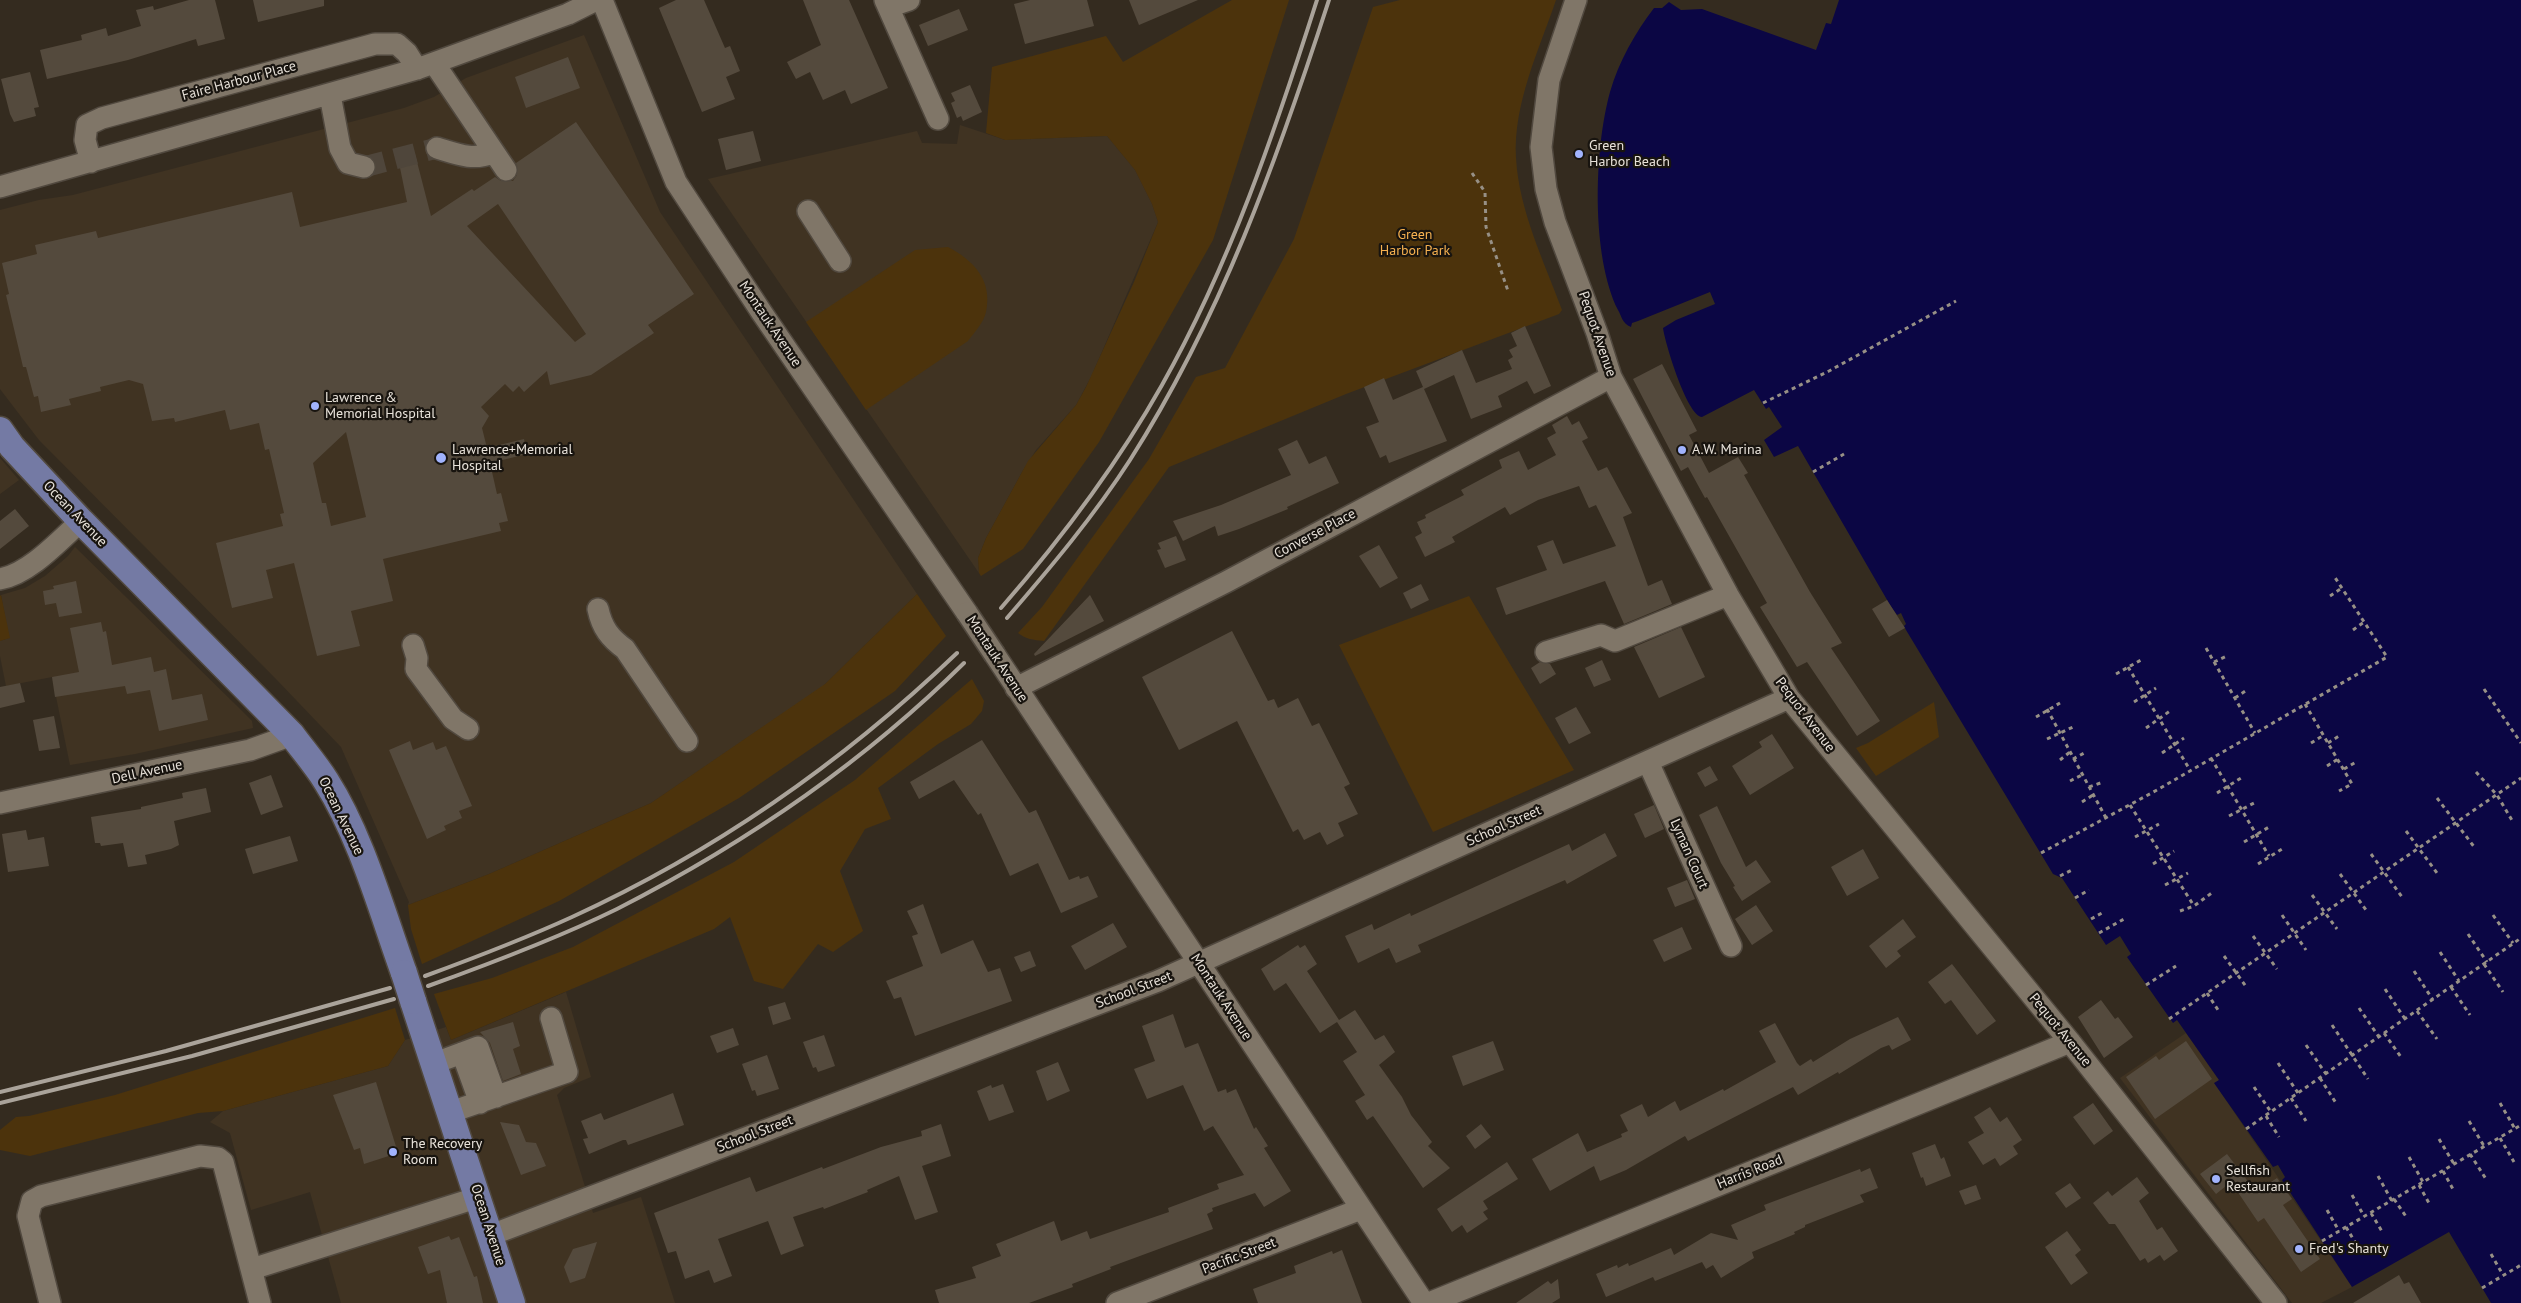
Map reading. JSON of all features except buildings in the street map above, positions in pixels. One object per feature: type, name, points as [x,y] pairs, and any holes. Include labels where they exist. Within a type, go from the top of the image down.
[{"type":"main road","name":"Ocean Avenue","points":[[0,430],[12,447],[81,521],[292,735],[326,781],[345,818],[414,1001],[512,1303]]},
{"type":"street","points":[[0,187],[330,95],[426,66],[568,14],[596,0]]},
{"type":"street","name":"Montauk Avenue","points":[[602,0],[676,182],[762,313],[967,613],[1424,1303]]},
{"type":"street","points":[[909,0],[887,4],[938,119]]},
{"type":"street","name":"Pequot Avenue","points":[[1576,0],[1549,80],[1542,131],[1542,164],[1552,210],[1598,333],[1611,377],[1728,595],[1789,698],[2070,1042],[2276,1303]]},
{"type":"street","name":"Faire Harbour Place","points":[[91,162],[86,140],[88,126],[102,118],[375,44],[397,44],[426,66]]},
{"type":"street","points":[[426,66],[506,170]]},
{"type":"street","points":[[330,95],[340,148],[348,163],[364,167]]},
{"type":"street","points":[[437,148],[471,158],[480,158],[492,153]]},
{"type":"street","points":[[808,211],[840,261]]},
{"type":"street","name":"Converse Place","points":[[1016,688],[1226,582],[1611,377]]},
{"type":"street","points":[[0,579],[11,578],[45,554],[81,521]]},
{"type":"street","points":[[1546,652],[1601,635],[1615,641],[1728,595]]},
{"type":"street","points":[[626,649],[687,741]]},
{"type":"street","name":"School Street","points":[[491,1235],[1158,981],[1789,698]]},
{"type":"street","name":"Dell Avenue","points":[[0,803],[250,750],[292,735]]},
{"type":"street","name":"Lyman Court","points":[[1648,762],[1731,946]]},
{"type":"street","points":[[451,1112],[567,1072],[551,1018]]},
{"type":"street","name":"Harris Road","points":[[1429,1303],[2070,1042]]},
{"type":"street","points":[[435,1063],[462,1053],[488,1100]]},
{"type":"street","points":[[50,1303],[28,1216],[32,1201],[41,1196],[200,1156],[218,1158],[223,1162],[260,1303]]},
{"type":"street","points":[[252,1269],[479,1197]]},
{"type":"street","name":"Pacific Street","points":[[1117,1303],[1361,1209]]},
{"type":"path","points":[[1472,173],[1485,192],[1486,227],[1508,291]]},
{"type":"path","points":[[1762,403],[1829,371],[1956,301]]},
{"type":"path","points":[[1813,472],[1844,454]]},
{"type":"path","points":[[2041,852],[2130,805],[2387,658],[2334,576]]},
{"type":"path","points":[[2330,596],[2342,588]]},
{"type":"path","points":[[2353,630],[2364,622]]},
{"type":"path","points":[[2206,648],[2255,733]]},
{"type":"path","points":[[2214,662],[2227,656]]},
{"type":"path","points":[[2116,674],[2141,660]]},
{"type":"path","points":[[2128,667],[2190,770]]},
{"type":"path","points":[[2134,702],[2156,688]]},
{"type":"path","points":[[2484,689],[2521,743]]},
{"type":"path","points":[[2235,698],[2247,690]]},
{"type":"path","points":[[2036,717],[2060,703]]},
{"type":"path","points":[[2305,704],[2352,784],[2339,791]]},
{"type":"path","points":[[2047,709],[2106,818]]},
{"type":"path","points":[[2146,728],[2170,711]]},
{"type":"path","points":[[2047,740],[2059,732],[2074,726]]},
{"type":"path","points":[[2311,743],[2324,735]]},
{"type":"path","points":[[2328,743],[2339,736]]},
{"type":"path","points":[[2162,753],[2184,738]]},
{"type":"path","points":[[2060,760],[2070,752]]},
{"type":"path","points":[[2073,759],[2086,752]]},
{"type":"path","points":[[2211,758],[2269,856]]},
{"type":"path","points":[[2327,766],[2338,759]]},
{"type":"path","points":[[2344,769],[2356,762]]},
{"type":"path","points":[[2476,772],[2497,795],[2513,822]]},
{"type":"path","points":[[2070,781],[2082,775]]},
{"type":"path","points":[[2217,793],[2241,778]]},
{"type":"path","points":[[2169,1019],[2521,778]]},
{"type":"path","points":[[2089,787],[2103,782]]},
{"type":"path","points":[[2082,802],[2093,795]]},
{"type":"path","points":[[2437,798],[2475,848]]},
{"type":"path","points":[[2229,816],[2256,802]]},
{"type":"path","points":[[2130,805],[2194,906]]},
{"type":"path","points":[[2135,837],[2159,824]]},
{"type":"path","points":[[2244,842],[2269,827]]},
{"type":"path","points":[[2406,831],[2437,873]]},
{"type":"path","points":[[2258,864],[2282,849]]},
{"type":"path","points":[[2153,864],[2174,851]]},
{"type":"path","points":[[2371,854],[2402,897]]},
{"type":"path","points":[[2060,876],[2074,869]]},
{"type":"path","points":[[2165,885],[2188,873]]},
{"type":"path","points":[[2340,874],[2366,910]]},
{"type":"path","points":[[2075,898],[2089,890]]},
{"type":"path","points":[[2180,911],[2194,906],[2213,892]]},
{"type":"path","points":[[2312,895],[2337,929]]},
{"type":"path","points":[[2090,919],[2102,912]]},
{"type":"path","points":[[2282,915],[2306,950]]},
{"type":"path","points":[[2494,915],[2513,943]]},
{"type":"path","points":[[2099,933],[2124,919]]},
{"type":"path","points":[[2468,934],[2502,992]]},
{"type":"path","points":[[2253,936],[2277,969]]},
{"type":"path","points":[[2246,1129],[2513,943],[2520,939],[2521,944]]},
{"type":"path","points":[[2440,952],[2459,981]]},
{"type":"path","points":[[2224,956],[2247,988]]},
{"type":"path","points":[[2146,985],[2176,966]]},
{"type":"path","points":[[2414,971],[2433,1000]]},
{"type":"path","points":[[2451,987],[2470,1015]]},
{"type":"path","points":[[2385,989],[2405,1019]]},
{"type":"path","points":[[2207,992],[2218,1010]]},
{"type":"path","points":[[2359,1008],[2379,1037]]},
{"type":"path","points":[[2417,1011],[2437,1038]]},
{"type":"path","points":[[2332,1025],[2354,1055],[2368,1079]]},
{"type":"path","points":[[2384,1033],[2401,1057]]},
{"type":"path","points":[[2306,1045],[2326,1074]]},
{"type":"path","points":[[2278,1064],[2298,1093]]},
{"type":"path","points":[[2320,1078],[2336,1103]]},
{"type":"path","points":[[2254,1086],[2270,1112]]},
{"type":"path","points":[[2290,1098],[2306,1121]]},
{"type":"path","points":[[2500,1103],[2515,1129]]},
{"type":"path","points":[[2266,1116],[2279,1137]]},
{"type":"path","points":[[2469,1121],[2484,1146]]},
{"type":"path","points":[[2322,1241],[2521,1125]]},
{"type":"path","points":[[2500,1138],[2514,1162]]},
{"type":"path","points":[[2439,1139],[2454,1164]]},
{"type":"path","points":[[2470,1154],[2486,1179]]},
{"type":"path","points":[[2409,1158],[2423,1182]]},
{"type":"path","points":[[2443,1171],[2454,1191]]},
{"type":"path","points":[[2378,1176],[2406,1218]]},
{"type":"path","points":[[2419,1185],[2430,1205]]},
{"type":"path","points":[[2352,1195],[2364,1216]]},
{"type":"path","points":[[2327,1210],[2339,1231]]},
{"type":"path","points":[[2371,1213],[2383,1233]]},
{"type":"path","points":[[2346,1227],[2358,1247]]},
{"type":"path","points":[[2491,1254],[2504,1275]]},
{"type":"path","points":[[2482,1288],[2521,1265]]},
{"type":"shaded area","points":[[1839,0],[2521,0],[2521,1303],[2491,1303],[2449,1232],[2352,1287],[2282,1180],[2285,1177],[2278,1165],[2273,1167],[2214,1083],[2219,1080],[2177,1020],[2173,1023],[2127,957],[2131,954],[2120,936],[2106,945],[2062,878],[2053,874],[1906,630],[1904,626],[1906,624],[1901,613],[1897,615],[1890,605],[1798,446],[1774,457],[1764,440],[1782,427],[1769,407],[1766,409],[1754,390],[1702,417],[1696,414],[1690,405],[1672,362],[1663,328],[1676,320],[1715,304],[1710,292],[1632,323],[1631,327],[1623,320],[1609,287],[1603,261],[1599,232],[1598,172],[1610,92],[1623,58],[1640,27],[1654,8],[1662,8],[1669,2],[1681,10],[1702,9],[1816,50],[1826,23],[1831,24]]},
{"type":"shaded area","name":"Lawrence+Memorial Hospital","points":[[584,35],[660,212],[917,594],[822,687],[651,803],[489,874],[408,905],[409,902],[341,747],[39,440],[0,389],[0,210],[39,200],[73,195],[404,108],[434,97],[466,78]]},
{"type":"shaded area","points":[[960,125],[1005,140],[1107,136],[1135,170],[1152,204],[1158,222],[1091,377],[1076,405],[1036,450],[1022,472],[986,538],[978,558],[979,573],[708,179],[917,131],[922,143],[957,144]]},
{"type":"shaded area","points":[[0,458],[19,480],[0,494]]},
{"type":"shaded area","points":[[75,547],[252,721],[253,728],[135,754],[70,765],[52,677],[6,686],[0,656],[0,641],[9,638],[1,595],[25,588],[45,576],[68,556]]},
{"type":"shaded area","points":[[566,992],[591,1077],[564,1088],[557,1095],[593,1213],[641,1197],[675,1303],[341,1303],[310,1192],[251,1210],[230,1133],[210,1122],[223,1111],[388,1066],[405,1040],[446,1027],[451,1040]]},
{"type":"shaded area","points":[[2186,1033],[2219,1080],[2215,1084],[2352,1287],[2321,1303],[2292,1303],[2120,1078]]},
{"type":"green space","points":[[1232,0],[1289,0],[1213,240],[1099,442],[1023,549],[981,576],[978,558],[986,538],[1028,461],[1076,405],[1086,387],[1134,282],[1158,222],[1152,204],[1135,170],[1107,136],[1005,140],[986,133],[992,67],[1106,36],[1123,62]]},
{"type":"green space","name":"Green Harbor Park","points":[[1400,0],[1556,0],[1523,97],[1516,138],[1516,158],[1518,178],[1527,216],[1562,310],[1559,314],[1346,394],[1169,467],[1044,641],[1030,639],[1021,635],[1018,633],[1042,607],[1149,459],[1196,377],[1225,368],[1294,239],[1373,7]]},
{"type":"green space","points":[[948,247],[973,265],[984,281],[987,290],[987,301],[983,320],[968,341],[866,410],[806,322],[915,250]]},
{"type":"green space","points":[[917,594],[946,636],[895,691],[739,798],[559,901],[422,964],[411,929],[408,905],[489,874],[651,803],[825,684]]},
{"type":"green space","points":[[0,596],[10,638],[0,641]]},
{"type":"green space","points":[[1469,596],[1574,770],[1433,832],[1339,645]]},
{"type":"green space","points":[[972,679],[984,701],[982,711],[971,724],[938,744],[878,788],[891,819],[865,829],[840,871],[863,931],[833,952],[818,944],[783,989],[754,981],[730,917],[714,929],[451,1040],[434,994],[492,978],[573,947],[734,862],[855,780]]},
{"type":"green space","points":[[1934,702],[1939,737],[1876,776],[1856,748],[1868,743]]},
{"type":"green space","points":[[395,1008],[405,1040],[388,1066],[223,1111],[198,1113],[30,1156],[0,1150],[0,1130],[16,1117],[29,1116],[115,1095]]},
{"type":"tunnel","points":[[364,167],[437,148]]},
{"type":"railway","points":[[1001,608],[1046,555],[1088,500],[1145,415],[1186,339],[1230,245],[1249,196],[1285,98],[1317,0]]},
{"type":"railway","points":[[1007,618],[1072,541],[1102,501],[1163,406],[1219,294],[1244,236],[1289,119],[1329,0]]},
{"type":"railway","points":[[425,976],[499,948],[572,917],[677,863],[727,833],[823,767],[914,693],[957,653]]},
{"type":"railway","points":[[428,986],[524,950],[594,920],[711,857],[756,829],[843,768],[925,700],[964,663]]},
{"type":"railway","points":[[0,1092],[166,1051],[390,988]]},
{"type":"railway","points":[[0,1103],[192,1056],[394,999]]},
{"type":"place","name":"Green Harbor Beach","points":[[1579,154]]},
{"type":"place","name":"Lawrence & Memorial Hospital","points":[[315,406]]},
{"type":"place","name":"A.W. Marina","points":[[1682,450]]},
{"type":"place","name":"Lawrence+Memorial Hospital","points":[[441,458]]},
{"type":"place","name":"The Recovery Room","points":[[393,1152]]},
{"type":"place","name":"Sellfish Restaurant","points":[[2216,1179]]},
{"type":"place","name":"Fred's Shanty","points":[[2299,1249]]}]
